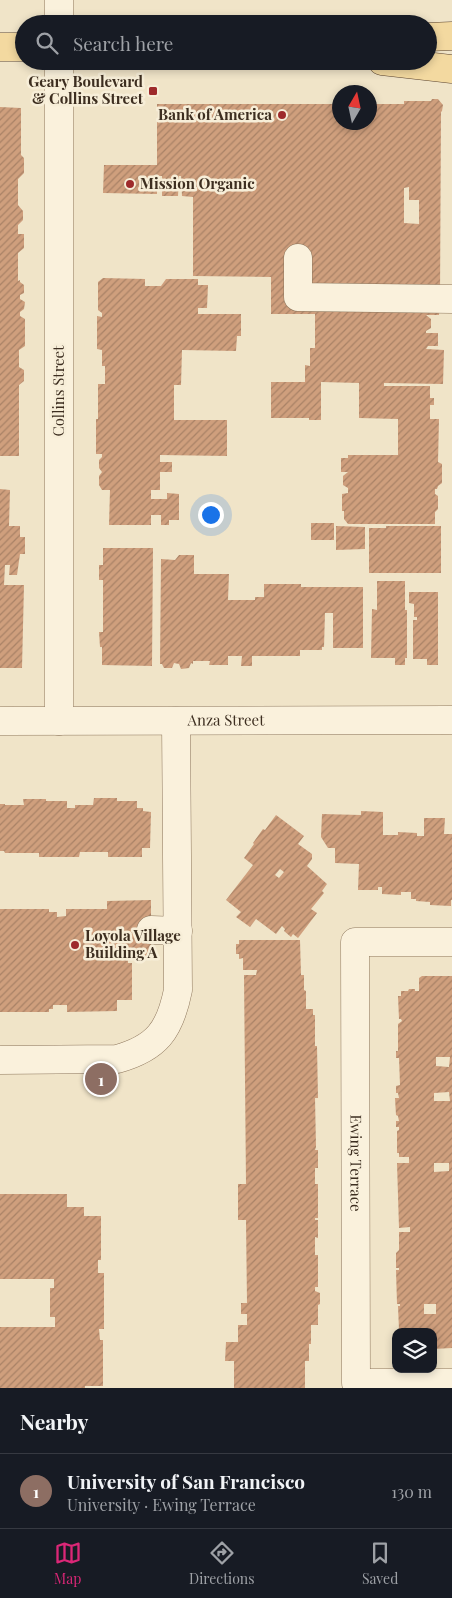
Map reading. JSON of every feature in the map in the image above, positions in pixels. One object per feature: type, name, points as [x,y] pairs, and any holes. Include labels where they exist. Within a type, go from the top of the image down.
[{"type":"main road","points":[[437,37],[452,36]]},
{"type":"main road","points":[[0,47],[15,47]]},
{"type":"main road","points":[[437,67],[452,69]]},
{"type":"street","points":[[59,0],[59,15]]},
{"type":"street","name":"Collins Street","points":[[59,70],[59,721]]},
{"type":"street","points":[[298,268],[298,298],[446,299]]},
{"type":"street","name":"Anza Street","points":[[0,721],[452,720]]},
{"type":"street","points":[[0,1060],[117,1059],[148,1047],[164,1031],[174,1008],[178,990],[176,721]]},
{"type":"street","points":[[151,930],[178,931]]},
{"type":"street","name":"Ewing Terrace","points":[[452,942],[355,942],[356,1383],[452,1383]]},
{"type":"building","points":[[432,99],[438,99],[443,105],[441,112],[439,315],[426,315],[431,319],[431,328],[426,333],[438,333],[438,346],[428,346],[426,349],[444,350],[443,384],[384,383],[384,386],[430,386],[430,398],[434,398],[434,405],[430,405],[430,419],[439,419],[438,462],[442,464],[442,483],[435,489],[435,494],[438,496],[438,509],[435,512],[435,524],[348,524],[344,519],[344,511],[342,511],[342,494],[348,493],[348,488],[343,485],[343,476],[348,472],[341,472],[341,458],[348,458],[348,455],[398,455],[398,419],[359,418],[359,383],[321,382],[321,420],[309,420],[309,418],[271,418],[271,382],[305,382],[305,365],[310,366],[310,348],[315,348],[315,314],[271,314],[271,277],[193,276],[193,197],[182,196],[181,176],[179,176],[178,196],[162,196],[162,176],[157,176],[157,194],[103,193],[104,165],[157,165],[157,104],[332,104],[332,130],[377,130],[377,104],[404,104],[404,101],[431,101]],"holes":[[[409,187],[409,200],[419,200],[419,224],[404,223],[404,188]]]},
{"type":"building","points":[[0,107],[21,108],[21,155],[24,158],[24,173],[18,179],[18,205],[23,211],[23,220],[18,225],[18,234],[24,234],[24,248],[18,253],[18,281],[20,280],[24,285],[24,293],[20,295],[20,299],[25,302],[24,309],[20,312],[20,316],[25,319],[25,346],[19,350],[19,367],[24,370],[24,381],[19,385],[19,456],[0,456]]},
{"type":"building","points":[[103,278],[145,279],[145,286],[161,286],[166,279],[198,279],[198,285],[208,285],[207,308],[198,308],[198,314],[241,314],[241,336],[237,336],[236,351],[182,350],[181,385],[174,385],[174,420],[227,420],[227,456],[160,455],[160,462],[172,462],[172,472],[160,472],[160,490],[151,490],[151,499],[167,499],[167,493],[179,494],[179,520],[169,520],[169,525],[161,525],[161,515],[151,515],[151,525],[109,525],[110,490],[102,490],[99,485],[99,476],[102,472],[99,468],[99,460],[102,454],[96,454],[98,384],[105,384],[105,366],[102,366],[102,350],[97,349],[97,316],[102,317],[102,313],[98,310],[98,282]]},
{"type":"building","points":[[0,489],[10,490],[9,526],[20,526],[20,537],[25,537],[25,554],[20,554],[17,575],[9,575],[10,565],[5,565],[4,585],[24,585],[22,668],[0,668]]},
{"type":"building","points":[[311,523],[334,523],[334,540],[311,540]]},
{"type":"building","points":[[336,526],[365,527],[365,549],[336,550]]},
{"type":"building","points":[[386,526],[441,526],[441,573],[369,573],[369,528],[386,528]]},
{"type":"building","points":[[103,548],[153,548],[152,666],[102,665],[102,647],[100,647],[99,632],[103,632],[103,580],[99,580],[99,565],[103,565]]},
{"type":"building","points":[[179,555],[194,555],[194,574],[229,574],[228,600],[255,600],[255,597],[264,597],[264,584],[301,584],[301,587],[363,587],[363,648],[333,648],[333,613],[325,613],[324,647],[322,647],[322,650],[300,650],[300,656],[252,656],[252,666],[241,666],[242,656],[228,656],[228,665],[209,665],[210,661],[193,661],[189,668],[181,669],[179,664],[174,663],[172,668],[164,668],[160,664],[161,559],[175,560]]},
{"type":"building","points":[[377,581],[405,581],[407,658],[405,658],[405,665],[395,665],[395,658],[371,658],[372,609],[377,610]]},
{"type":"building","points":[[409,592],[438,592],[438,665],[427,665],[427,659],[413,659],[413,620],[417,620],[417,617],[414,617],[414,604],[409,603]]},
{"type":"building","points":[[94,798],[117,798],[117,801],[137,801],[137,808],[143,808],[143,811],[151,812],[150,848],[142,848],[142,857],[108,857],[108,852],[80,852],[79,857],[39,857],[39,853],[5,853],[0,851],[0,804],[24,805],[23,799],[46,799],[46,801],[67,801],[67,808],[75,808],[75,805],[93,805]]},
{"type":"building","points":[[361,811],[383,812],[383,835],[398,835],[398,832],[417,833],[417,836],[424,836],[424,818],[445,818],[444,834],[452,834],[451,906],[430,905],[430,902],[416,901],[416,899],[411,899],[411,892],[401,892],[401,895],[382,894],[382,887],[378,887],[378,890],[358,890],[359,864],[335,863],[335,848],[328,848],[321,837],[322,814],[361,815]]},
{"type":"building","points":[[276,815],[304,836],[298,844],[312,854],[312,859],[307,866],[327,884],[322,891],[324,893],[311,909],[317,913],[298,938],[293,934],[291,937],[284,931],[285,929],[282,926],[276,934],[256,919],[250,927],[236,917],[241,912],[226,900],[253,865],[244,858],[263,829],[265,830]],"holes":[[[280,869],[284,872],[279,878],[275,875]]]},
{"type":"building","name":"Loyola Village Building A","points":[[151,900],[151,960],[128,960],[128,963],[132,963],[132,1000],[117,1000],[117,1011],[67,1012],[67,1005],[53,1005],[53,1009],[49,1009],[49,1012],[0,1012],[0,909],[49,909],[49,912],[57,912],[57,917],[66,916],[66,909],[107,909],[107,901]]},
{"type":"building","points":[[239,940],[300,940],[301,975],[304,975],[306,1009],[313,1009],[313,1015],[315,1015],[318,1098],[315,1098],[315,1150],[318,1150],[318,1168],[315,1168],[315,1184],[318,1184],[318,1218],[315,1218],[315,1220],[318,1220],[318,1238],[315,1237],[315,1255],[318,1255],[318,1287],[315,1287],[315,1291],[320,1293],[320,1304],[318,1305],[318,1325],[311,1325],[309,1361],[305,1361],[305,1388],[234,1388],[234,1361],[225,1361],[226,1342],[238,1342],[238,1325],[247,1325],[247,1314],[241,1314],[241,1303],[247,1303],[246,1220],[238,1220],[238,1184],[246,1184],[244,975],[256,975],[257,970],[243,970],[243,958],[239,959],[239,954],[236,954],[236,944],[239,944]]},
{"type":"building","points":[[422,976],[452,976],[452,1348],[437,1349],[437,1328],[399,1328],[398,1306],[400,1304],[397,1304],[396,1270],[399,1270],[399,1268],[396,1268],[396,1253],[399,1250],[399,1232],[410,1232],[410,1227],[399,1228],[397,1163],[409,1163],[409,1157],[399,1157],[399,1153],[397,1153],[397,1131],[399,1127],[396,1127],[396,1121],[399,1121],[396,1115],[395,1098],[399,1098],[398,1093],[396,1093],[396,1086],[400,1085],[399,1058],[396,1058],[396,1051],[398,1051],[398,1024],[402,1021],[399,1019],[398,996],[401,996],[401,991],[408,991],[409,989],[419,991],[419,978]],"holes":[[[436,1057],[450,1057],[449,1067],[436,1066]],[[449,1092],[450,1101],[434,1101],[434,1093]],[[434,1163],[449,1163],[449,1171],[434,1172]],[[424,1304],[436,1304],[436,1314],[424,1314]]]},
{"type":"building","points":[[0,1194],[67,1194],[67,1207],[84,1207],[84,1216],[101,1216],[101,1260],[98,1260],[98,1273],[104,1273],[104,1329],[99,1329],[100,1340],[103,1340],[103,1386],[85,1386],[85,1388],[0,1388],[0,1327],[55,1327],[55,1317],[50,1317],[50,1288],[54,1288],[54,1279],[0,1279]]},
{"type":"place","name":"Geary Boulevard & Collins Street","points":[[153,91]]},
{"type":"place","name":"Bank of America","points":[[282,115]]},
{"type":"place","name":"Mission Organic","points":[[130,184]]},
{"type":"place","name":"Loyola Village Building A","points":[[75,945]]},
{"type":"place","name":"University of San Francisco","points":[[101,1079]]}]
